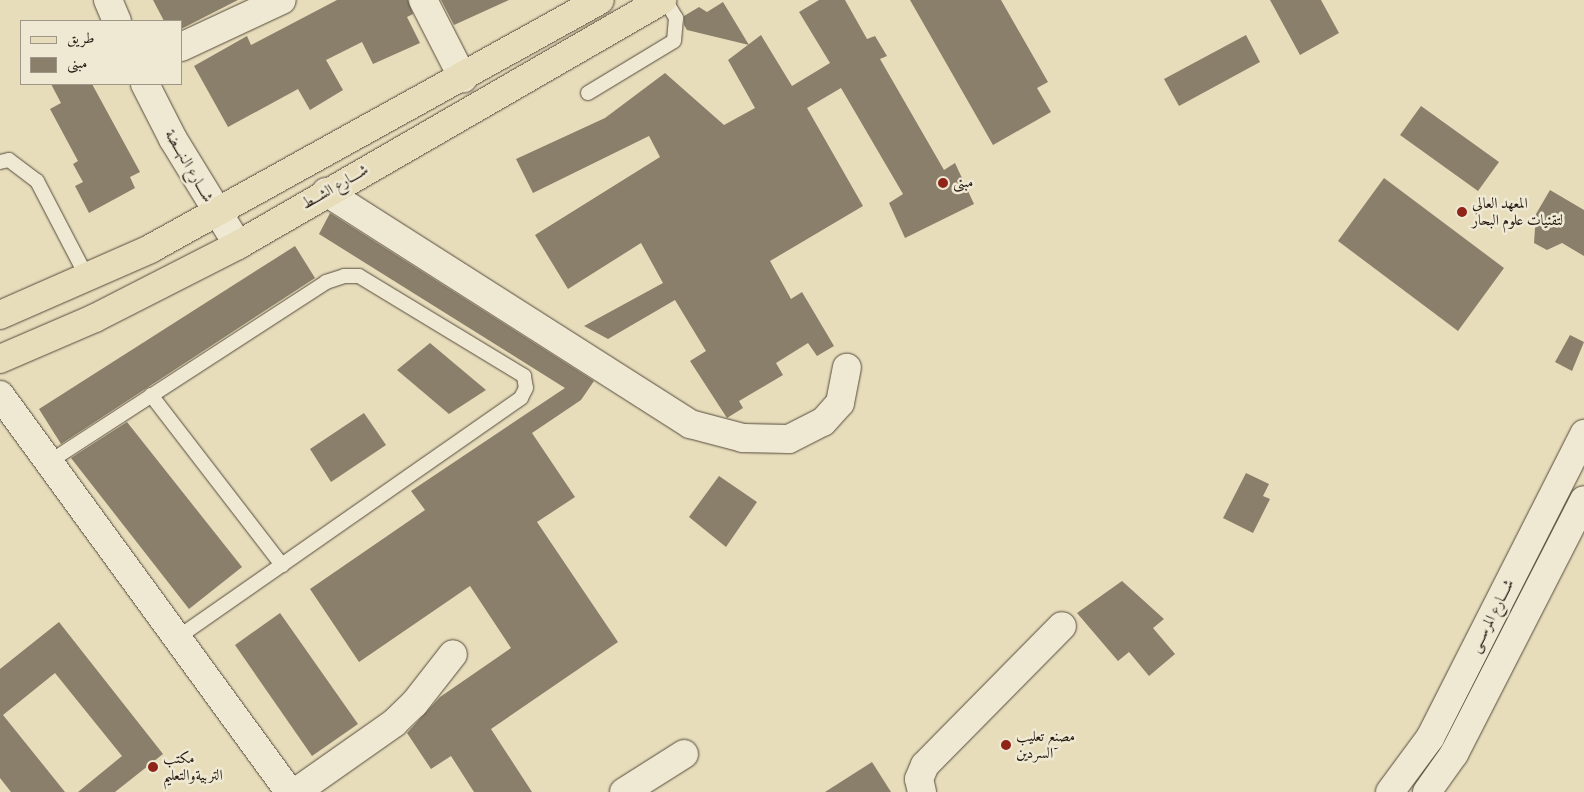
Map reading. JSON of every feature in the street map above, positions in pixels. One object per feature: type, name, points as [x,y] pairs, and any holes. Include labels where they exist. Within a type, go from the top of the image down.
[{"type":"main road","points":[[0,316],[150,249],[463,78],[600,0]]},
{"type":"main road","name":"شــــارع الشـــط","points":[[0,359],[96,318],[238,245],[326,192],[664,0]]},
{"type":"street","points":[[108,0],[117,20]]},
{"type":"street","points":[[182,46],[282,0]]},
{"type":"street","points":[[423,0],[463,78]]},
{"type":"street","name":"شــــارع الـنهـــضة","points":[[146,85],[216,213],[238,245]]},
{"type":"street","points":[[326,192],[690,424],[743,438],[790,439],[823,422],[840,404],[846,368]]},
{"type":"street","points":[[0,395],[289,792]]},
{"type":"street","name":"شــــارع المرســـى","points":[[1390,792],[1430,738],[1584,434]]},
{"type":"street","name":"شــــارع المرســـى","points":[[1427,792],[1454,754],[1584,500]]},
{"type":"street","points":[[922,792],[919,779],[926,765],[1062,626]]},
{"type":"street","points":[[296,792],[394,723],[453,654]]},
{"type":"street","points":[[624,792],[684,754]]},
{"type":"lane","points":[[588,93],[674,41],[676,18],[664,0]]},
{"type":"lane","points":[[0,162],[9,160],[37,181],[87,277]]},
{"type":"lane","points":[[48,462],[326,282],[344,276],[359,276],[524,376],[526,388],[521,398],[177,638]]},
{"type":"lane","points":[[151,395],[282,565]]},
{"type":"building","points":[[153,0],[238,0],[182,28],[182,20],[163,20]]},
{"type":"building","points":[[337,0],[408,0],[413,14],[407,17],[420,43],[373,64],[362,42],[326,60],[343,90],[310,110],[298,89],[228,127],[194,66],[247,36],[251,45]]},
{"type":"building","points":[[441,0],[509,0],[454,25]]},
{"type":"building","points":[[819,0],[845,0],[867,39],[875,36],[887,56],[880,59],[944,170],[955,163],[974,204],[905,238],[889,203],[903,194],[841,88],[807,108],[863,206],[770,261],[791,299],[802,292],[834,346],[817,356],[808,343],[776,363],[783,375],[739,401],[743,408],[727,418],[690,361],[706,351],[675,300],[608,339],[584,326],[663,283],[641,243],[568,289],[535,235],[660,157],[649,136],[533,193],[516,159],[605,118],[665,73],[724,125],[755,108],[728,60],[761,35],[792,86],[830,63],[799,12]]},
{"type":"building","points":[[910,0],[1001,0],[1048,82],[1037,88],[1051,112],[993,145]]},
{"type":"building","points":[[1270,0],[1321,0],[1339,33],[1300,55]]},
{"type":"building","points":[[723,2],[749,45],[687,30],[684,25],[684,16],[699,7],[707,12]]},
{"type":"building","points":[[1246,35],[1260,62],[1179,106],[1164,79]]},
{"type":"building","points":[[52,85],[93,85],[140,172],[130,177],[135,188],[89,213],[75,186],[83,182],[73,164],[78,161],[50,109],[61,103]]},
{"type":"building","points":[[1421,106],[1499,162],[1478,191],[1400,135]]},
{"type":"building","points":[[1384,178],[1504,268],[1458,331],[1338,241]]},
{"type":"building","points":[[1550,190],[1584,210],[1584,256],[1562,243],[1547,250],[1534,243],[1536,214]]},
{"type":"building","points":[[330,213],[594,381],[581,400],[532,433],[575,497],[537,522],[618,642],[491,729],[532,792],[474,792],[451,756],[431,769],[407,733],[440,697],[511,648],[470,586],[359,662],[310,589],[425,510],[411,491],[565,388],[319,234]]},
{"type":"building","points":[[295,246],[315,278],[61,444],[39,409]]},
{"type":"building","points":[[1570,335],[1584,342],[1572,371],[1555,362]]},
{"type":"building","points":[[430,343],[486,390],[449,414],[397,370]]},
{"type":"building","points":[[364,413],[386,445],[331,482],[310,449]]},
{"type":"building","points":[[127,422],[242,567],[189,609],[71,458]]},
{"type":"building","points":[[1246,473],[1269,484],[1263,496],[1270,499],[1253,533],[1223,518]]},
{"type":"building","points":[[719,476],[757,502],[726,547],[689,517]]},
{"type":"building","points":[[1122,581],[1164,619],[1153,628],[1175,654],[1149,676],[1129,652],[1118,661],[1077,613]]},
{"type":"building","points":[[280,613],[358,724],[312,756],[235,645]]},
{"type":"building","points":[[59,622],[163,754],[115,792],[78,792],[122,756],[55,673],[3,715],[65,792],[11,792],[0,778],[0,669]]},
{"type":"building","points":[[872,762],[891,792],[825,792]]},
{"type":"place","name":"مبنى","points":[[943,183]]},
{"type":"place","name":"المعهد العالي لتقنيات علوم البحار","points":[[1462,212]]},
{"type":"place","name":"مصنع تعليب السردين","points":[[1006,745]]},
{"type":"place","name":"مكتب التربيةوالتعليم","points":[[153,767]]}]
